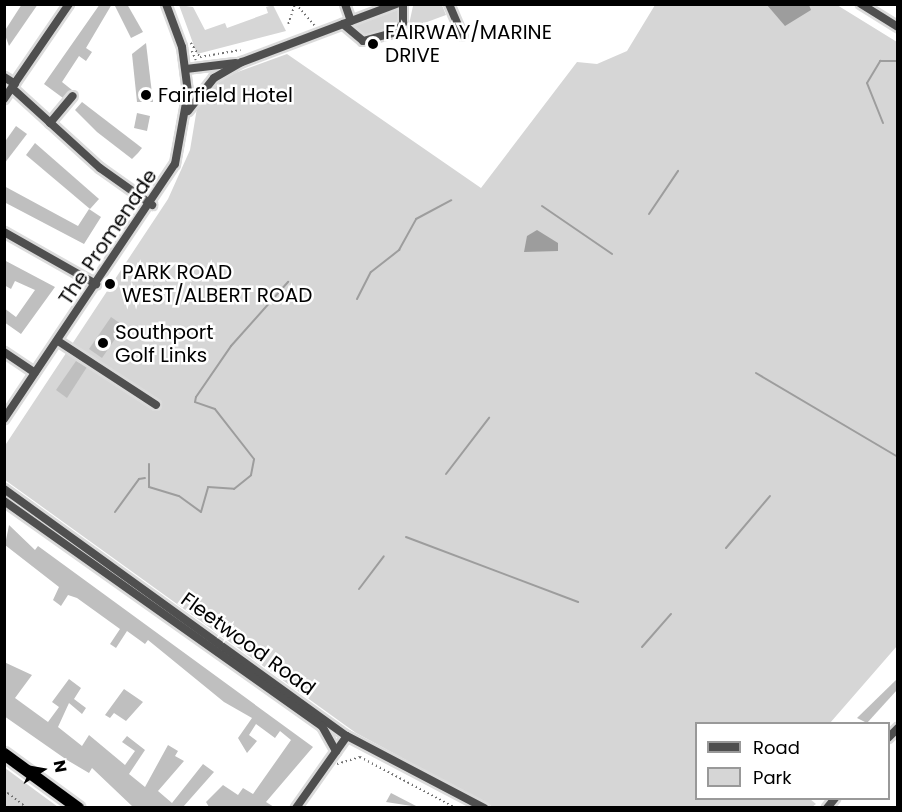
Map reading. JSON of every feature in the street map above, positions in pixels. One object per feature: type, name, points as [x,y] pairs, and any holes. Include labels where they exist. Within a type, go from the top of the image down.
[{"type":"highway","points":[[4,754],[78,807]]},
{"type":"street","points":[[4,99],[69,4]]},
{"type":"street","name":"The Promenade","points":[[4,419],[152,205],[175,164],[187,112],[186,69],[166,4]]},
{"type":"street","points":[[345,4],[347,23],[363,41],[397,32],[403,23],[403,4]]},
{"type":"street","points":[[186,69],[242,62],[396,4]]},
{"type":"street","points":[[449,4],[462,35]]},
{"type":"street","points":[[861,4],[897,27]]},
{"type":"street","points":[[187,112],[204,87],[242,62]]},
{"type":"street","points":[[4,76],[50,123],[152,205]]},
{"type":"street","points":[[50,123],[73,96]]},
{"type":"street","points":[[4,232],[96,284]]},
{"type":"street","points":[[58,340],[156,405]]},
{"type":"street","points":[[4,352],[35,373]]},
{"type":"street","name":"Fleetwood Road","points":[[4,489],[347,736],[484,807]]},
{"type":"street","points":[[4,501],[322,726],[336,751]]},
{"type":"street","points":[[296,807],[347,736]]},
{"type":"path","points":[[288,24],[295,4],[321,33]]},
{"type":"path","points":[[189,42],[200,57],[240,50]]},
{"type":"path","points":[[325,767],[360,757],[456,807]]},
{"type":"path","points":[[4,797],[8,793],[27,807]]},
{"type":"green space","points":[[179,5],[193,7],[205,30],[225,23],[227,28],[268,13],[266,7],[273,5],[286,31],[197,54]]},
{"type":"green space","points":[[442,5],[446,15],[408,29],[413,6]]},
{"type":"green space","points":[[655,5],[837,5],[897,42],[897,646],[831,722],[695,722],[695,800],[811,800],[816,804],[812,807],[493,807],[356,733],[5,480],[4,447],[168,199],[190,150],[197,108],[224,77],[287,54],[481,188],[577,62],[597,64],[627,51]]},
{"type":"green space","points":[[397,10],[398,21],[390,30],[365,37],[353,26]]},
{"type":"green space","points":[[5,768],[58,807],[5,807]]},
{"type":"shaded area","points":[[767,5],[809,5],[811,10],[785,26]]},
{"type":"shaded area","points":[[537,230],[558,243],[558,251],[524,252],[527,236]]},
{"type":"building","points":[[22,4],[38,4],[9,46],[4,32]]},
{"type":"building","points":[[100,4],[112,4],[86,48],[92,52],[86,61],[79,56],[62,82],[72,90],[63,98],[44,84]]},
{"type":"building","points":[[114,4],[127,4],[143,32],[131,38]]},
{"type":"building","points":[[146,43],[153,102],[137,102],[132,54]]},
{"type":"building","points":[[82,102],[142,148],[132,159],[97,132],[75,110]]},
{"type":"building","points":[[137,113],[150,116],[147,131],[134,128]]},
{"type":"building","points":[[16,126],[27,134],[4,164],[4,143]]},
{"type":"building","points":[[35,143],[99,199],[90,209],[26,155]]},
{"type":"building","points":[[4,186],[78,226],[89,209],[101,217],[84,244],[4,202]]},
{"type":"building","points":[[4,260],[55,287],[21,334],[4,322],[4,308],[16,317],[35,290],[15,281],[11,289],[4,285]]},
{"type":"building","name":"Southport Golf Links","points":[[111,317],[124,326],[102,358],[89,349]]},
{"type":"building","points":[[76,361],[87,367],[67,398],[56,390]]},
{"type":"building","points":[[9,525],[35,550],[38,546],[313,747],[266,802],[274,807],[209,807],[206,802],[223,785],[238,795],[243,788],[253,794],[291,740],[280,731],[275,738],[256,724],[249,735],[257,741],[247,753],[238,738],[252,718],[224,702],[148,640],[145,644],[127,631],[116,648],[110,644],[120,629],[77,598],[68,595],[61,606],[53,600],[59,587],[5,545]]},
{"type":"building","points":[[4,662],[32,675],[15,698],[48,722],[59,707],[52,702],[69,679],[81,688],[74,699],[86,708],[82,714],[69,703],[58,727],[82,746],[89,735],[125,765],[135,751],[122,742],[127,736],[145,750],[129,774],[145,787],[168,745],[178,751],[175,756],[184,761],[158,791],[172,803],[203,764],[214,772],[183,807],[133,807],[92,768],[89,773],[67,760],[4,716]]},
{"type":"building","points":[[897,679],[897,690],[868,722],[857,718]]},
{"type":"building","points":[[124,689],[143,702],[126,721],[114,713],[110,718],[105,715]]},
{"type":"building","points":[[391,793],[418,807],[386,802]]},
{"type":"waterway","points":[[883,123],[867,83],[880,61],[898,61]]},
{"type":"waterway","points":[[649,214],[678,171]]},
{"type":"waterway","points":[[357,299],[371,272],[399,250],[416,219],[451,200]]},
{"type":"waterway","points":[[542,206],[612,254]]},
{"type":"waterway","points":[[149,464],[149,487],[179,496],[201,512],[208,487],[234,489],[251,475],[254,459],[215,409],[195,402],[196,397],[231,346],[288,282]]},
{"type":"waterway","points":[[756,373],[898,457]]},
{"type":"waterway","points":[[446,474],[489,418]]},
{"type":"waterway","points":[[115,512],[139,479],[145,478]]},
{"type":"waterway","points":[[726,548],[770,496]]},
{"type":"waterway","points":[[406,537],[578,602]]},
{"type":"waterway","points":[[359,589],[384,556]]},
{"type":"waterway","points":[[642,647],[671,614]]},
{"type":"place","name":"FAIRWAY/MARINE DRIVE","points":[[373,44]]},
{"type":"place","name":"Fairfield Hotel","points":[[146,95]]},
{"type":"place","name":"PARK ROAD WEST/ALBERT ROAD","points":[[110,284]]},
{"type":"place","name":"Southport Golf Links","points":[[103,343]]}]
